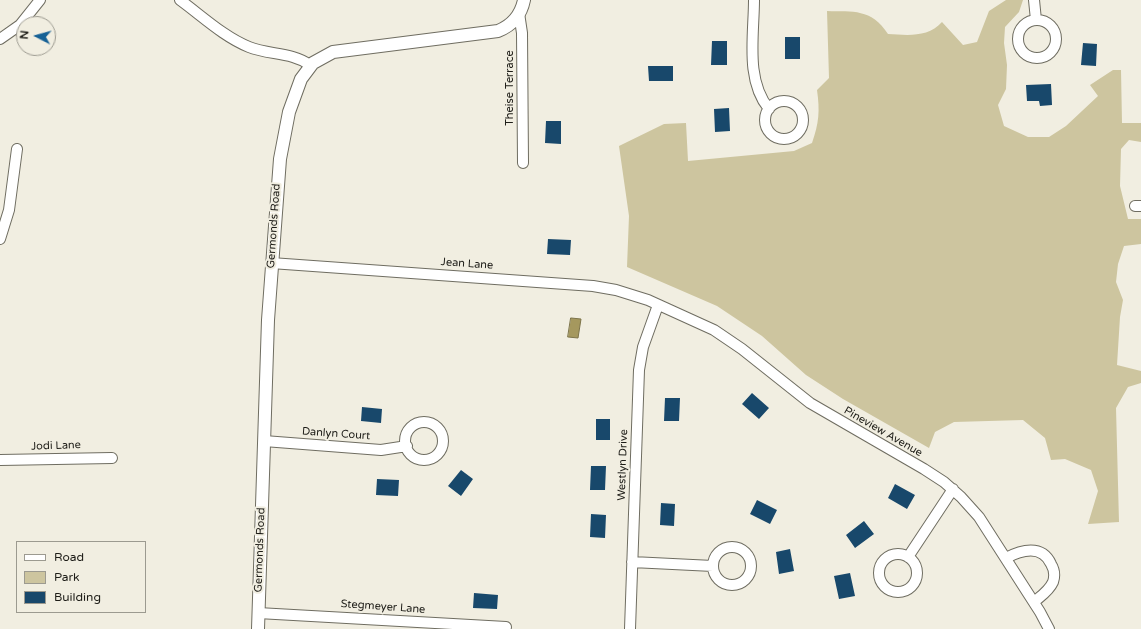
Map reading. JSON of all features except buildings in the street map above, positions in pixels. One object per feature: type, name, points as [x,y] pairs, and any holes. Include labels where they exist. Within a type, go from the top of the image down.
[{"type":"street","points":[[0,39],[20,25],[40,0]]},
{"type":"street","points":[[180,0],[246,46],[267,53],[297,58],[310,65],[320,57],[338,51],[495,32],[510,25],[519,13],[524,0]]},
{"type":"street","points":[[754,0],[755,79],[760,95],[769,109]]},
{"type":"street","points":[[1034,0],[1036,20]]},
{"type":"street","name":"Theise Terrace","points":[[519,13],[522,26],[522,163]]},
{"type":"street","name":"Germonds Road","points":[[258,629],[264,442],[272,263],[278,175],[285,130],[296,91],[310,65]]},
{"type":"street","points":[[0,240],[9,210],[17,149]]},
{"type":"street","name":"Jean Lane","points":[[272,263],[586,285],[616,290],[658,305]]},
{"type":"street","name":"Pineview Avenue","points":[[658,305],[694,320],[723,336],[810,403],[924,469],[953,489],[979,517],[1034,602],[1049,629]]},
{"type":"street","name":"Westlyn Drive","points":[[630,629],[639,370],[643,347],[658,305]]},
{"type":"street","name":"Danlyn Court","points":[[264,442],[381,450],[406,446]]},
{"type":"street","name":"Jodi Lane","points":[[0,460],[112,458]]},
{"type":"street","points":[[908,557],[953,489]]},
{"type":"street","points":[[1006,558],[1019,551],[1030,550],[1042,553],[1049,560],[1053,571],[1053,581],[1047,591],[1034,602]]},
{"type":"street","points":[[632,562],[713,566]]},
{"type":"street","name":"Stegmeyer Lane","points":[[258,613],[506,627]]},
{"type":"green space","points":[[1006,0],[1023,0],[1019,12],[1005,27],[1004,43],[1007,65],[1006,89],[998,105],[1004,126],[1028,137],[1049,137],[1066,126],[1098,96],[1090,85],[1113,70],[1121,70],[1122,123],[1141,123],[1141,142],[1129,140],[1121,149],[1120,186],[1128,219],[1141,219],[1141,244],[1124,246],[1118,264],[1116,282],[1123,300],[1120,317],[1117,365],[1141,371],[1141,383],[1128,387],[1116,408],[1119,522],[1088,524],[1098,491],[1091,470],[1065,459],[1051,460],[1045,438],[1023,420],[954,422],[935,432],[929,448],[843,399],[806,375],[762,336],[717,306],[627,267],[629,216],[619,146],[664,124],[686,123],[688,161],[794,151],[812,143],[818,117],[817,90],[829,78],[827,11],[861,13],[875,20],[888,34],[910,35],[924,33],[930,31],[942,22],[963,45],[977,42],[989,11]]},
{"type":"shaded area","points":[[571,318],[581,319],[578,338],[568,337]]}]
